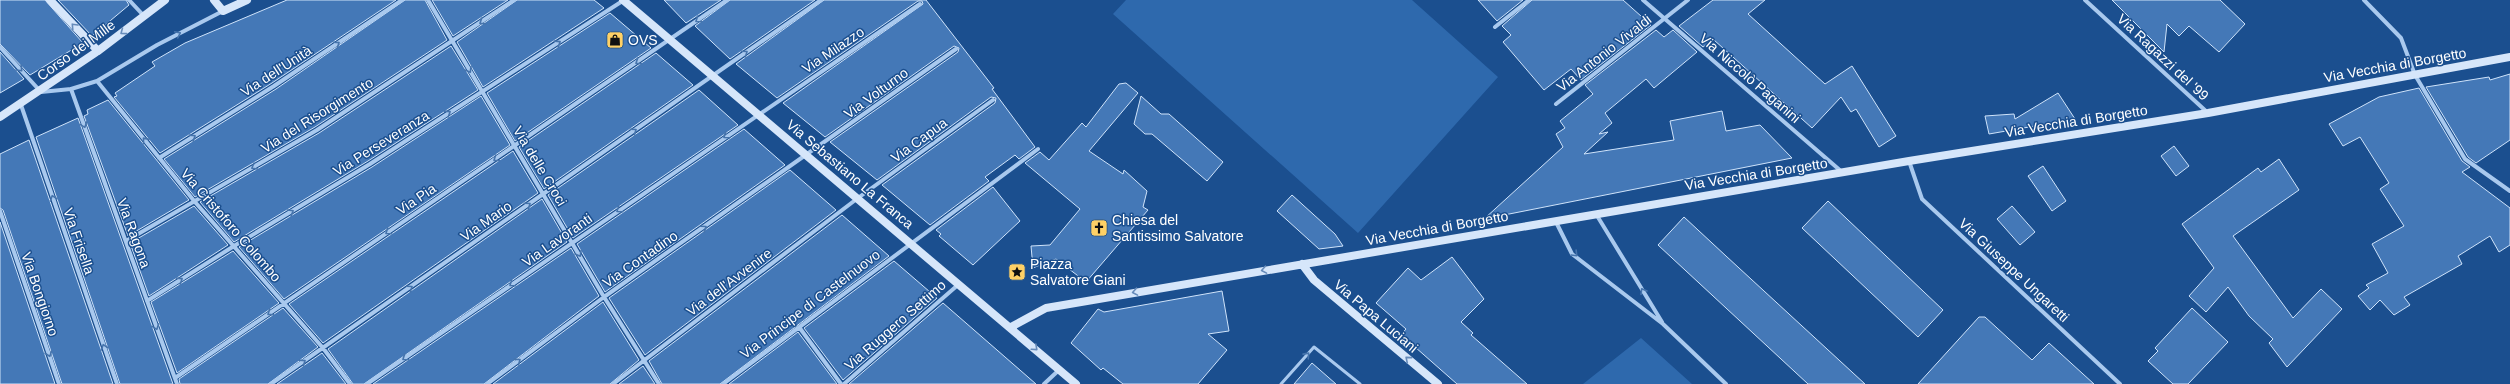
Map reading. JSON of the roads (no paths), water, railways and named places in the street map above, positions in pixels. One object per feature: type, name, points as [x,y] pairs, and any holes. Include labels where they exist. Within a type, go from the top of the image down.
[{"type":"street","points":[[50,0],[98,51]]},
{"type":"street","points":[[129,0],[144,16]]},
{"type":"street","name":"Corso dei Mille","points":[[0,117],[41,92],[165,0]]},
{"type":"street","points":[[214,0],[223,11]]},
{"type":"street","points":[[0,47],[41,92],[71,89],[97,81],[157,45],[247,0]]},
{"type":"street","name":"Via dell'Unità","points":[[160,158],[274,86],[402,0]]},
{"type":"street","name":"Via delle Croci","points":[[428,0],[604,297],[659,384]]},
{"type":"street","name":"Via del Risorgimento","points":[[126,241],[196,202],[317,130],[514,0]]},
{"type":"street","name":"Via Sebastiano La Franca","points":[[624,0],[911,242],[1076,384]]},
{"type":"street","name":"Via Perseveranza","points":[[147,301],[234,246],[370,164],[624,0]]},
{"type":"street","name":"Via Pia","points":[[175,378],[727,0]]},
{"type":"street","name":"Via Mario","points":[[271,384],[821,0]]},
{"type":"street","points":[[1495,27],[1529,0]]},
{"type":"street","name":"Via Niccolò Paganini","points":[[1643,0],[1842,173]]},
{"type":"street","name":"Via Antonio Vivaldi","points":[[1556,104],[1688,0]]},
{"type":"street","name":"Via Ragazzi del '99","points":[[2085,0],[2208,113]]},
{"type":"street","points":[[2364,0],[2401,38],[2415,75],[2465,159],[2510,191]]},
{"type":"street","name":"Via Milazzo","points":[[758,114],[920,4]]},
{"type":"street","name":"Via Volturno","points":[[808,155],[956,49]]},
{"type":"street","name":"Via Vecchia di Borgetto","points":[[1011,327],[1046,308],[1909,161],[2208,113],[2510,57]]},
{"type":"street","name":"Via Cristoforo Colombo","points":[[97,81],[196,202],[323,348],[350,384]]},
{"type":"street","name":"Via Ragona","points":[[71,89],[177,384]]},
{"type":"street","name":"Via Capua","points":[[858,198],[993,100]]},
{"type":"street","name":"Via Frisella","points":[[20,105],[117,384]]},
{"type":"street","name":"Via Lavoranti","points":[[367,384],[758,114]]},
{"type":"street","name":"Via Principe di Castelnuovo","points":[[723,384],[911,242],[1038,149]]},
{"type":"street","name":"Via Contadino","points":[[487,384],[604,297],[808,155]]},
{"type":"street","name":"Via Giuseppe Ungaretti","points":[[1909,161],[1922,199],[2120,384]]},
{"type":"street","name":"Via dell'Avvenire","points":[[613,384],[858,198]]},
{"type":"street","name":"Via Bongiorno","points":[[0,211],[59,384]]},
{"type":"street","points":[[1596,214],[1663,324]]},
{"type":"street","points":[[1556,221],[1572,254],[1663,324],[1726,384]]},
{"type":"street","name":"Via Papa Luciani","points":[[1302,264],[1314,280],[1438,384]]},
{"type":"street","name":"Via Ruggero Settimo","points":[[843,384],[960,284]]},
{"type":"street","points":[[798,327],[843,384]]},
{"type":"street","points":[[1044,384],[1060,370]]},
{"type":"lane","points":[[1281,384],[1314,347],[1360,384]]},
{"type":"place","name":"OVS","points":[[615,40]]},
{"type":"place","name":"Chiesa del Santissimo Salvatore","points":[[1099,228]]},
{"type":"place","name":"Piazza Salvatore Giani","points":[[1017,272]]}]
